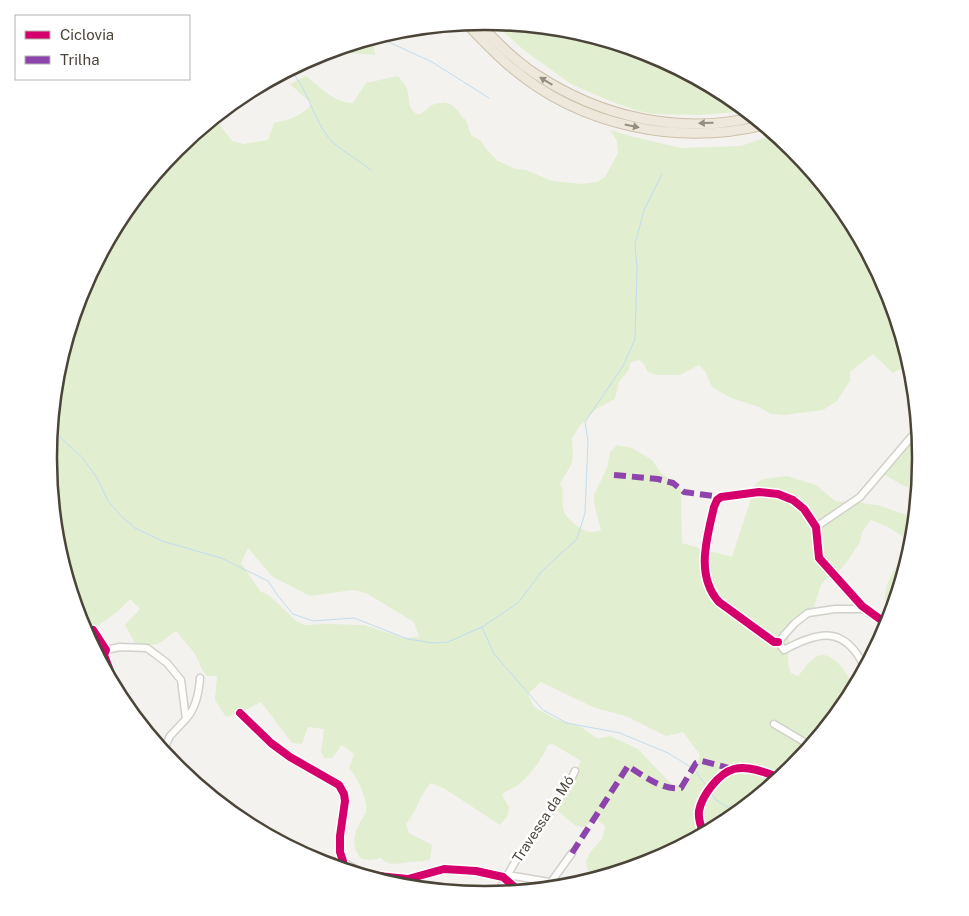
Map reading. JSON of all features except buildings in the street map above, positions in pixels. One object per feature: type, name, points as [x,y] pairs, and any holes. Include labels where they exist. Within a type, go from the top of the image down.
[{"type":"highway","points":[[473,30],[513,69],[564,102],[646,120],[680,124],[712,124],[746,118]]},
{"type":"highway","points":[[486,30],[536,75],[587,108],[623,124],[679,133],[712,133],[756,127]]},
{"type":"street","points":[[816,527],[860,497],[912,436]]},
{"type":"street","points":[[861,660],[851,646],[842,639],[830,635],[810,637],[784,650],[778,642],[774,642],[719,602],[711,593],[704,566],[703,552],[717,500],[721,497],[759,492],[778,494],[793,500],[808,514],[816,527],[819,558],[847,591],[881,620]]},
{"type":"street","points":[[778,642],[795,623],[808,613],[835,609],[866,609]]},
{"type":"street","points":[[93,630],[106,650]]},
{"type":"street","points":[[106,650],[120,647],[147,648],[167,663],[181,680],[186,719]]},
{"type":"street","points":[[105,654],[106,650]]},
{"type":"street","points":[[166,744],[170,736],[192,713],[200,678]]},
{"type":"street","points":[[240,713],[271,743],[290,757],[339,785],[346,801],[340,836],[340,852],[343,861]]},
{"type":"street","points":[[774,724],[804,742]]},
{"type":"street","points":[[701,827],[699,811],[703,800],[723,775],[733,769],[745,768],[772,776]]},
{"type":"street","name":"Travessa da Mó","points":[[502,885],[515,862],[566,789],[575,771]]},
{"type":"street","points":[[550,881],[572,853]]},
{"type":"street","points":[[408,879],[444,869],[458,869],[544,881]]},
{"type":"street","points":[[507,876],[513,885]]},
{"type":"green space","points":[[502,31],[568,38],[622,53],[674,74],[699,87],[736,112],[700,115],[653,114],[639,111],[571,84],[525,51]]},
{"type":"green space","points":[[374,45],[375,55],[346,53]]},
{"type":"green space","points":[[306,76],[333,97],[353,103],[366,83],[398,76],[405,84],[410,107],[416,114],[421,114],[430,106],[438,103],[450,104],[466,120],[471,135],[480,140],[498,161],[552,181],[582,184],[597,182],[605,177],[618,153],[617,141],[610,130],[681,148],[741,146],[768,137],[787,155],[824,197],[855,244],[868,269],[890,320],[902,368],[893,373],[873,354],[850,372],[850,381],[837,401],[823,410],[784,415],[771,414],[759,407],[731,398],[712,387],[705,371],[699,365],[680,375],[656,375],[648,372],[644,364],[639,360],[630,363],[629,370],[619,382],[615,399],[596,409],[578,428],[572,439],[572,463],[560,484],[563,508],[566,516],[573,523],[589,532],[601,530],[595,508],[594,495],[607,468],[610,452],[617,445],[632,448],[652,460],[661,473],[678,485],[681,490],[682,543],[732,557],[756,483],[764,479],[787,476],[816,485],[835,501],[856,500],[866,504],[878,505],[909,516],[905,538],[888,527],[871,520],[862,532],[860,542],[849,559],[839,571],[829,575],[821,585],[813,610],[786,630],[789,642],[788,662],[791,673],[798,676],[809,662],[817,656],[823,655],[835,660],[850,680],[824,719],[787,761],[767,780],[722,814],[674,842],[622,863],[591,872],[588,870],[586,861],[591,851],[602,839],[605,826],[594,818],[585,827],[576,826],[554,808],[581,761],[553,744],[548,745],[528,776],[517,786],[502,795],[509,807],[508,815],[500,825],[445,789],[431,783],[423,793],[406,824],[409,833],[432,845],[430,859],[394,864],[387,863],[381,858],[362,859],[358,855],[354,841],[366,812],[366,807],[361,788],[349,768],[354,754],[342,745],[332,758],[325,758],[321,752],[324,729],[308,727],[302,744],[292,743],[261,702],[244,711],[226,717],[215,700],[217,676],[207,676],[195,654],[176,631],[158,644],[135,643],[125,625],[140,609],[130,599],[117,612],[96,627],[92,628],[71,569],[60,514],[57,486],[57,430],[60,402],[71,347],[89,294],[114,244],[145,197],[182,155],[202,136],[218,123],[232,141],[244,144],[268,140],[274,123],[295,117],[312,104],[290,84]],"holes":[[[248,548],[273,577],[310,596],[353,590],[366,593],[414,622],[419,637],[404,638],[364,625],[304,625],[295,620],[270,596],[260,591],[241,563]],[[541,682],[595,708],[626,716],[666,736],[683,732],[700,755],[694,770],[683,783],[674,787],[638,749],[610,736],[598,739],[581,727],[556,719],[534,707],[528,694]]]},
{"type":"green space","points":[[909,405],[911,423],[908,415]]},
{"type":"green space","points":[[912,433],[912,488],[902,485],[882,473],[894,463],[897,455]]},
{"type":"green space","points":[[899,563],[886,607],[886,589]]},
{"type":"waterway","points":[[388,41],[432,62],[489,98]]},
{"type":"waterway","points":[[293,75],[301,85],[318,120],[331,141],[371,170]]},
{"type":"waterway","points":[[482,627],[518,603],[542,571],[577,539],[585,513],[588,441],[585,422],[623,366],[635,339],[637,269],[635,244],[644,210],[662,174]]},
{"type":"waterway","points":[[57,433],[83,458],[97,478],[108,501],[135,528],[162,541],[221,558],[268,581],[293,614],[313,621],[354,618],[408,639],[433,643],[448,642],[482,627],[494,654],[543,710],[567,723],[620,733],[668,753],[694,769],[707,787]]},
{"type":"waterway","points":[[712,794],[716,800],[730,809]]},
{"type":"marked path","points":[[614,475],[658,479],[673,483],[684,492],[721,497]]},
{"type":"marked path","points":[[572,853],[628,766],[660,785],[674,788],[681,788],[696,763],[702,761],[733,769]]},
{"type":"cycle path","points":[[778,642],[774,642],[719,602],[707,580],[705,556],[708,531],[714,507],[717,500],[721,497],[759,492],[778,494],[793,500],[804,509],[816,527],[819,558],[862,606],[881,620]]},
{"type":"cycle path","points":[[93,630],[106,650],[105,654]]},
{"type":"cycle path","points":[[240,713],[271,743],[290,757],[339,785],[344,794],[345,801],[340,836],[340,852],[343,861]]},
{"type":"cycle path","points":[[702,827],[699,811],[704,798],[717,780],[728,771],[745,768],[772,775]]},
{"type":"cycle path","points":[[408,879],[444,869],[476,871],[503,877],[512,885]]}]
